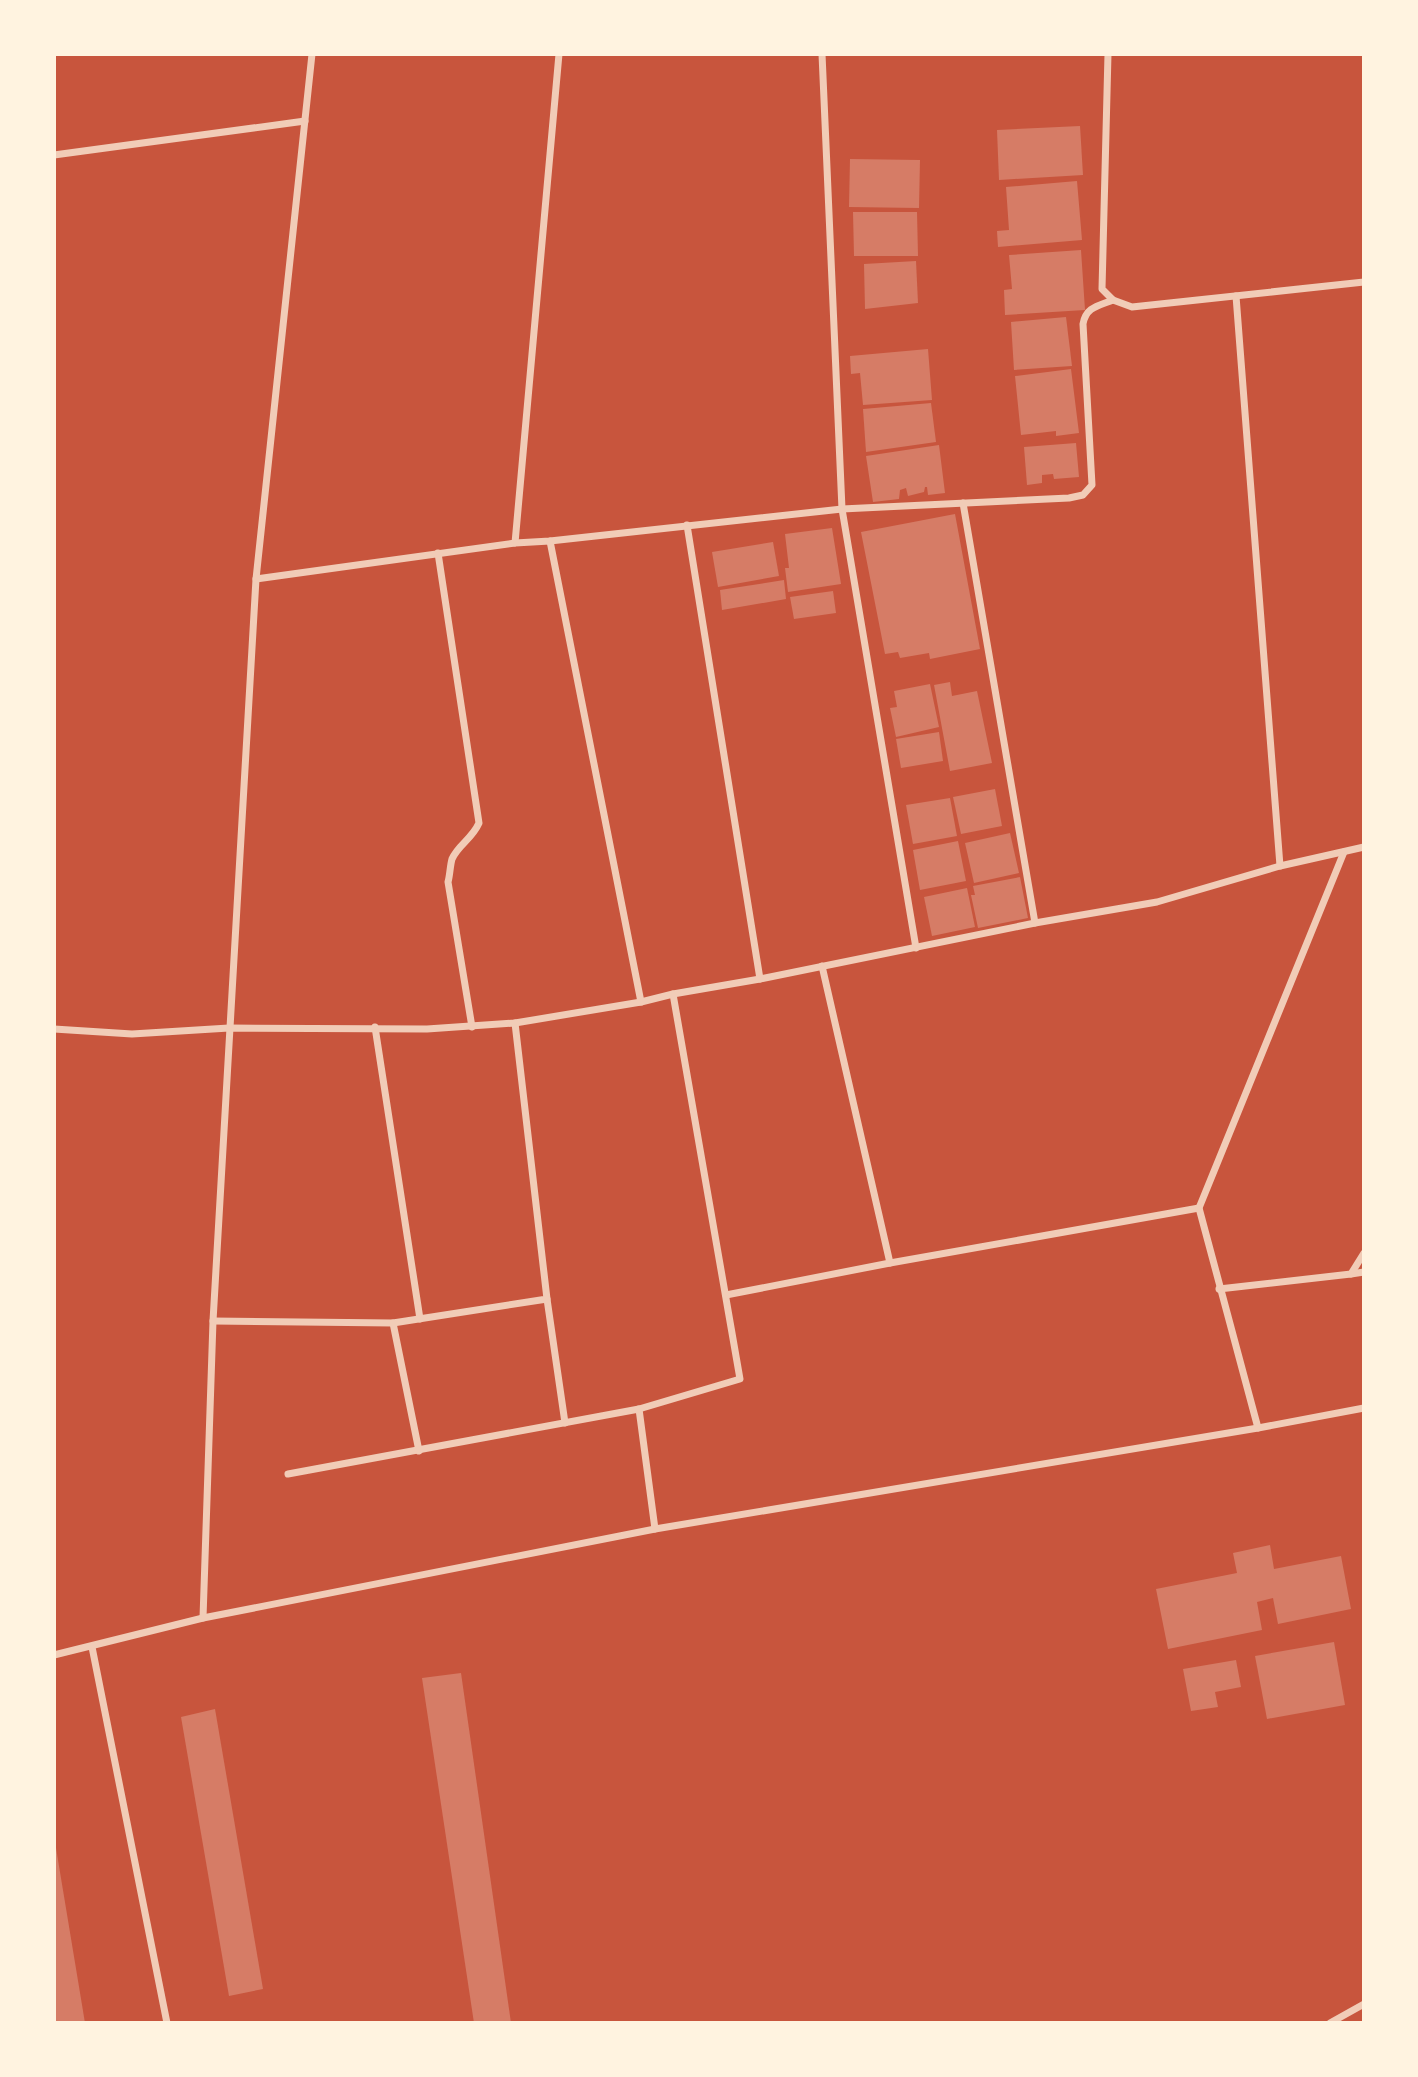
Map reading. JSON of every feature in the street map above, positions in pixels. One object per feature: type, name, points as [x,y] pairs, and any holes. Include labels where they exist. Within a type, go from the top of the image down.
[{"type":"street","points":[[203,1618],[213,1321],[256,579],[313,54]]},
{"type":"street","points":[[515,543],[559,54]]},
{"type":"street","points":[[822,54],[842,509],[916,948]]},
{"type":"street","points":[[1108,54],[1102,289],[1113,300],[1132,307],[1364,282]]},
{"type":"street","points":[[54,155],[305,121]]},
{"type":"street","points":[[1236,296],[1280,866]]},
{"type":"street","points":[[256,579],[515,543],[842,509],[1069,498],[1083,495],[1091,485],[1083,324],[1090,309],[1113,300]]},
{"type":"street","points":[[963,503],[1035,923]]},
{"type":"street","points":[[687,525],[760,979]]},
{"type":"street","points":[[550,541],[641,1002]]},
{"type":"street","points":[[438,553],[479,823],[473,836],[462,844],[452,859],[448,882],[472,1027]]},
{"type":"street","points":[[54,1029],[132,1034],[229,1027],[472,1027],[515,1023],[641,1002],[1035,923],[1157,902],[1280,866],[1364,847]]},
{"type":"street","points":[[1258,1428],[1199,1208],[1345,852]]},
{"type":"street","points":[[822,965],[890,1263]]},
{"type":"street","points":[[288,1474],[639,1409],[740,1379],[673,994]]},
{"type":"street","points":[[515,1023],[547,1299],[565,1423]]},
{"type":"street","points":[[375,1027],[420,1319]]},
{"type":"street","points":[[726,1295],[1199,1208]]},
{"type":"street","points":[[1351,1274],[1364,1253]]},
{"type":"street","points":[[1219,1289],[1364,1272]]},
{"type":"street","points":[[213,1321],[393,1323],[547,1299]]},
{"type":"street","points":[[393,1323],[419,1451]]},
{"type":"street","points":[[54,1655],[203,1618],[655,1530],[1364,1408]]},
{"type":"street","points":[[639,1409],[655,1530]]},
{"type":"street","points":[[92,1647],[167,2023]]},
{"type":"street","points":[[1330,2023],[1364,2004]]},
{"type":"building","points":[[1080,126],[1083,175],[999,180],[997,130]]},
{"type":"building","points":[[850,159],[920,160],[919,208],[849,207]]},
{"type":"building","points":[[1077,181],[1082,240],[998,247],[997,231],[1009,230],[1006,187]]},
{"type":"building","points":[[853,212],[917,212],[918,256],[854,256]]},
{"type":"building","points":[[1081,250],[1085,310],[1005,315],[1004,290],[1012,289],[1009,255]]},
{"type":"building","points":[[916,261],[918,303],[865,309],[864,264]]},
{"type":"building","points":[[1066,317],[1072,366],[1014,370],[1011,322]]},
{"type":"building","points":[[928,349],[932,400],[863,405],[860,373],[851,374],[850,356]]},
{"type":"building","points":[[1071,369],[1079,433],[1056,436],[1056,431],[1021,435],[1015,376]]},
{"type":"building","points":[[931,403],[936,442],[866,452],[863,409]]},
{"type":"building","points":[[1076,443],[1079,477],[1054,479],[1053,474],[1042,475],[1042,483],[1027,485],[1024,447]]},
{"type":"building","points":[[939,445],[945,493],[928,495],[925,487],[924,492],[908,496],[906,488],[900,490],[899,499],[873,502],[866,456]]},
{"type":"building","points":[[955,514],[980,649],[930,659],[929,653],[900,658],[898,652],[885,654],[861,532]]},
{"type":"building","points":[[832,528],[841,584],[788,592],[785,568],[789,568],[785,534]]},
{"type":"building","points":[[773,542],[779,576],[718,587],[712,552]]},
{"type":"building","points":[[784,580],[786,599],[722,610],[720,590]]},
{"type":"building","points":[[833,591],[836,613],[794,619],[790,597]]},
{"type":"building","points":[[950,682],[952,696],[977,691],[992,763],[950,771],[934,685]]},
{"type":"building","points":[[930,684],[939,727],[896,737],[890,708],[897,707],[894,691]]},
{"type":"building","points":[[939,732],[943,761],[901,768],[896,739]]},
{"type":"building","points":[[995,789],[1002,826],[961,834],[953,797]]},
{"type":"building","points":[[950,798],[957,836],[913,844],[906,805]]},
{"type":"building","points":[[1010,833],[1019,873],[974,883],[965,843]]},
{"type":"building","points":[[958,841],[966,881],[920,890],[913,850]]},
{"type":"building","points":[[1020,877],[1028,918],[978,928],[971,895],[975,895],[973,886]]},
{"type":"building","points":[[967,888],[975,927],[932,936],[924,897]]},
{"type":"building","points":[[1270,1545],[1274,1569],[1341,1556],[1351,1609],[1278,1624],[1273,1598],[1257,1602],[1262,1630],[1168,1649],[1156,1589],[1237,1573],[1233,1553]]},
{"type":"building","points":[[1334,1642],[1345,1705],[1267,1719],[1255,1656]]},
{"type":"building","points":[[1236,1660],[1241,1687],[1215,1692],[1218,1707],[1191,1711],[1183,1669]]},
{"type":"building","points":[[461,1673],[511,2023],[474,2023],[422,1678]]},
{"type":"building","points":[[215,1709],[263,1989],[229,1996],[181,1717]]},
{"type":"building","points":[[56,1848],[85,2023],[54,2023]]}]
